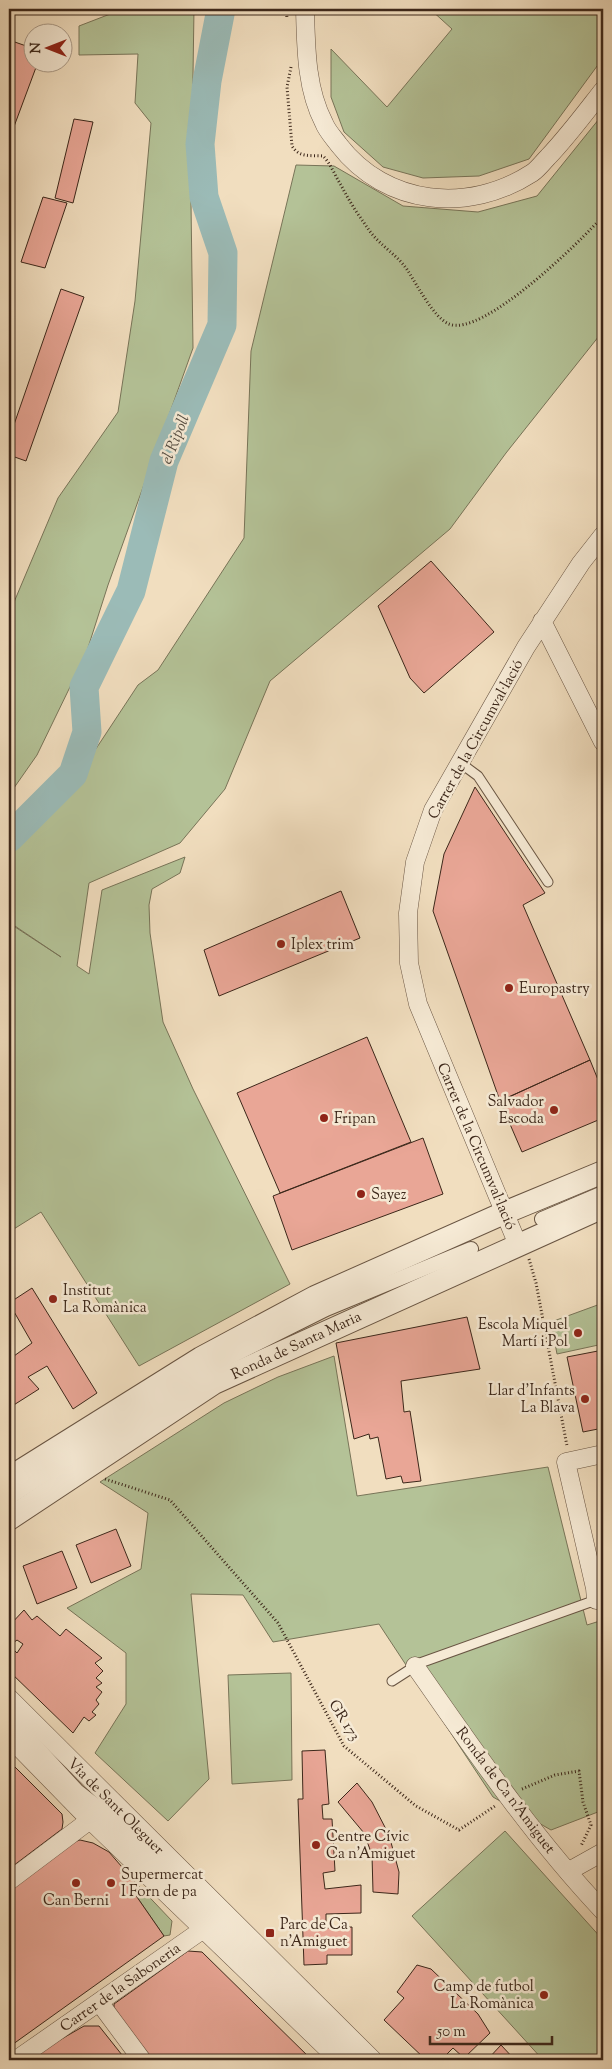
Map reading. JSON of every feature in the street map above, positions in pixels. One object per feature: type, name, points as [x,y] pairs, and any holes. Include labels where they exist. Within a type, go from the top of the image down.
[{"type":"street","points":[[305,9],[311,90],[324,124],[351,160],[380,181],[411,193],[430,198],[471,198],[494,192],[533,172],[563,142],[603,90]]},
{"type":"street","name":"Carrer de la Circumval·lació","points":[[518,1244],[418,1004],[409,962],[408,913],[416,862],[433,810],[504,684],[542,622],[581,563],[603,535]]},
{"type":"street","points":[[542,622],[603,742]]},
{"type":"street","name":"Ronda de Santa Maria","points":[[9,1478],[201,1358],[315,1297],[504,1213],[603,1172]]},
{"type":"street","points":[[542,1219],[603,1193]]},
{"type":"street","name":"Ronda de Santa Maria","points":[[9,1519],[214,1383],[603,1207]]},
{"type":"street","name":"Ronda de Santa Maria","points":[[9,1498],[210,1368],[326,1309],[470,1249]]},
{"type":"street","points":[[600,1599],[595,1588],[566,1462],[603,1454]]},
{"type":"street","name":"Ronda de Ca n'Amiguet","points":[[415,1666],[528,1823],[580,1886],[603,1910]]},
{"type":"street","name":"Via de Sant Oleguer","points":[[9,1699],[100,1810]]},
{"type":"street","name":"Via de Sant Oleguer","points":[[9,1718],[78,1791],[215,1921],[356,2060]]},
{"type":"street","name":"Via de Sant Oleguer","points":[[9,1737],[100,1810],[215,1921],[373,2060]]},
{"type":"street","points":[[9,1880],[100,1810]]},
{"type":"street","points":[[569,1871],[603,1852]]},
{"type":"street","name":"Via de Sant Oleguer","points":[[215,1921],[339,2060]]},
{"type":"street","name":"Carrer de la Saboneria","points":[[16,2060],[215,1921]]},
{"type":"street","points":[[99,2002],[142,2060]]},
{"type":"lane","points":[[459,762],[478,776],[548,882]]},
{"type":"lane","points":[[392,1681],[420,1663],[600,1599]]},
{"type":"path","points":[[286,9],[288,24]]},
{"type":"path","points":[[291,66],[287,87],[292,146],[296,152],[302,155],[323,156],[328,160],[341,187],[378,242],[408,270],[414,282],[441,319],[449,324],[469,325],[497,308],[552,267],[603,216]]},
{"type":"path","points":[[518,1244],[530,1261],[536,1283],[567,1439],[566,1462]]},
{"type":"path","name":"GR 173","points":[[81,1471],[170,1500],[278,1623],[344,1746],[416,1806],[459,1830],[508,1796],[555,1775],[579,1771],[583,1802],[591,1825],[569,1871]]},
{"type":"green space","points":[[118,9],[194,9],[191,204],[193,348],[108,585],[86,654],[37,755],[9,795],[9,614],[58,498],[118,412],[135,301],[151,123],[135,103],[138,54],[79,55],[79,26],[118,11]]},
{"type":"green space","points":[[430,9],[603,9],[603,58],[529,159],[479,176],[423,178],[383,167],[344,132],[331,97],[331,49],[387,107],[452,29]]},
{"type":"green space","points":[[603,114],[603,331],[506,453],[450,529],[270,681],[225,789],[180,843],[89,883],[77,966],[89,974],[102,890],[185,857],[180,873],[152,889],[149,905],[150,933],[163,1022],[193,1089],[290,1284],[139,1366],[41,1212],[9,1232],[9,923],[61,957],[9,922],[9,847],[80,773],[138,685],[158,670],[244,538],[251,351],[296,165],[334,166],[403,206],[478,212],[537,196]]},
{"type":"green space","name":"Escola Miquel Martí i Pol","points":[[603,1303],[603,1344],[557,1354],[551,1322]]},
{"type":"green space","points":[[334,1356],[357,1496],[548,1467],[587,1625],[603,1620],[603,1810],[551,1830],[493,1797],[379,1624],[273,1642],[243,1595],[191,1594],[209,1779],[168,1821],[95,1753],[126,1704],[126,1653],[67,1608],[141,1569],[148,1513],[100,1482],[224,1403],[278,1377]]},
{"type":"green space","points":[[291,1673],[292,1780],[232,1784],[228,1675]]},
{"type":"green space","name":"Camp de futbol La Romànica","points":[[505,1831],[603,1940],[603,2051],[593,2060],[543,2060],[412,1916]]},
{"type":"green space","points":[[135,1882],[172,1921],[170,1935],[164,1936],[130,1887]]},
{"type":"building","points":[[9,40],[22,45],[22,72],[34,72],[9,140]]},
{"type":"building","points":[[74,119],[93,122],[73,203],[55,198]]},
{"type":"building","points":[[43,197],[67,203],[45,268],[21,262]]},
{"type":"building","points":[[61,289],[84,297],[26,461],[9,455],[9,439]]},
{"type":"building","points":[[431,561],[494,632],[424,693],[410,678],[378,606]]},
{"type":"building","name":"Europastry","points":[[475,787],[545,893],[523,905],[590,1060],[500,1101],[433,911],[444,854]]},
{"type":"building","name":"Iplex trim","points":[[341,891],[360,938],[219,996],[204,950]]},
{"type":"building","name":"Fripan","points":[[367,1037],[411,1142],[280,1193],[237,1093]]},
{"type":"building","name":"Salvador Escoda","points":[[590,1060],[603,1092],[603,1118],[522,1152],[500,1101]]},
{"type":"building","name":"Sayez","points":[[423,1138],[443,1194],[292,1250],[273,1196]]},
{"type":"building","points":[[32,1288],[97,1393],[73,1409],[47,1366],[28,1377],[39,1389],[9,1408],[9,1349],[14,1356],[32,1343],[9,1303]]},
{"type":"building","points":[[467,1317],[480,1369],[401,1381],[404,1412],[410,1411],[421,1481],[403,1483],[401,1476],[386,1479],[378,1437],[370,1439],[369,1434],[354,1439],[336,1343]]},
{"type":"building","name":"Llar d'Infants La Blava","points":[[603,1350],[603,1428],[583,1432],[567,1357]]},
{"type":"building","points":[[116,1529],[131,1566],[91,1583],[76,1545]]},
{"type":"building","points":[[62,1551],[77,1588],[37,1604],[23,1566]]},
{"type":"building","points":[[24,1610],[32,1620],[37,1616],[60,1636],[66,1629],[102,1658],[95,1663],[103,1671],[96,1678],[102,1683],[96,1687],[102,1692],[96,1700],[99,1704],[92,1712],[96,1715],[89,1721],[84,1717],[73,1733],[9,1671],[9,1656],[14,1650],[17,1653],[23,1644],[17,1640],[13,1643],[9,1638],[9,1626]]},
{"type":"building","name":"Centre Cívic Ca n'Amiguet","points":[[325,1750],[329,1804],[322,1805],[323,1819],[332,1819],[335,1871],[323,1873],[325,1889],[361,1885],[361,1913],[326,1914],[326,1928],[352,1927],[352,1955],[327,1955],[327,1964],[304,1965],[298,1799],[303,1799],[302,1751]]},
{"type":"building","points":[[9,1761],[62,1814],[63,1822],[62,1829],[9,1869]]},
{"type":"building","points":[[357,1783],[372,1802],[389,1835],[399,1872],[398,1894],[373,1892],[372,1855],[364,1833],[338,1802]]},
{"type":"building","points":[[80,1840],[93,1843],[109,1852],[135,1882],[130,1887],[164,1936],[9,2047],[9,1889],[70,1843]]},
{"type":"building","points":[[188,1951],[202,1952],[312,2060],[147,2060],[114,2017],[114,2004]]},
{"type":"building","points":[[417,1965],[431,1969],[478,2014],[490,2033],[464,2058],[453,2048],[441,2060],[426,2060],[384,2020],[404,1998],[397,1992]]},
{"type":"building","points":[[84,2026],[99,2026],[126,2060],[31,2060],[51,2045]]},
{"type":"building","points":[[501,2045],[515,2060],[487,2060]]},
{"type":"waterway","name":"el Ripoll","points":[[9,838],[73,774],[87,732],[84,687],[131,591],[164,461],[222,325],[223,253],[204,197],[200,144],[207,81],[221,9]]},
{"type":"place","name":"Iplex trim","points":[[281,944]]},
{"type":"place","name":"Europastry","points":[[509,988]]},
{"type":"place","name":"Salvador Escoda","points":[[554,1110]]},
{"type":"place","name":"Fripan","points":[[324,1118]]},
{"type":"place","name":"Sayez","points":[[361,1194]]},
{"type":"place","name":"Institut La Romànica","points":[[53,1299]]},
{"type":"place","name":"Escola Miquel Martí i Pol","points":[[578,1333]]},
{"type":"place","name":"Llar d'Infants La Blava","points":[[585,1399]]},
{"type":"place","name":"Centre Cívic Ca n'Amiguet","points":[[316,1845]]},
{"type":"place","name":"Can Berni","points":[[76,1883]]},
{"type":"place","name":"Supermercat I Forn de pa","points":[[111,1883]]},
{"type":"place","name":"Parc de Ca n’Amiguet","points":[[270,1933]]},
{"type":"place","name":"Camp de futbol La Romànica","points":[[544,1995]]}]
